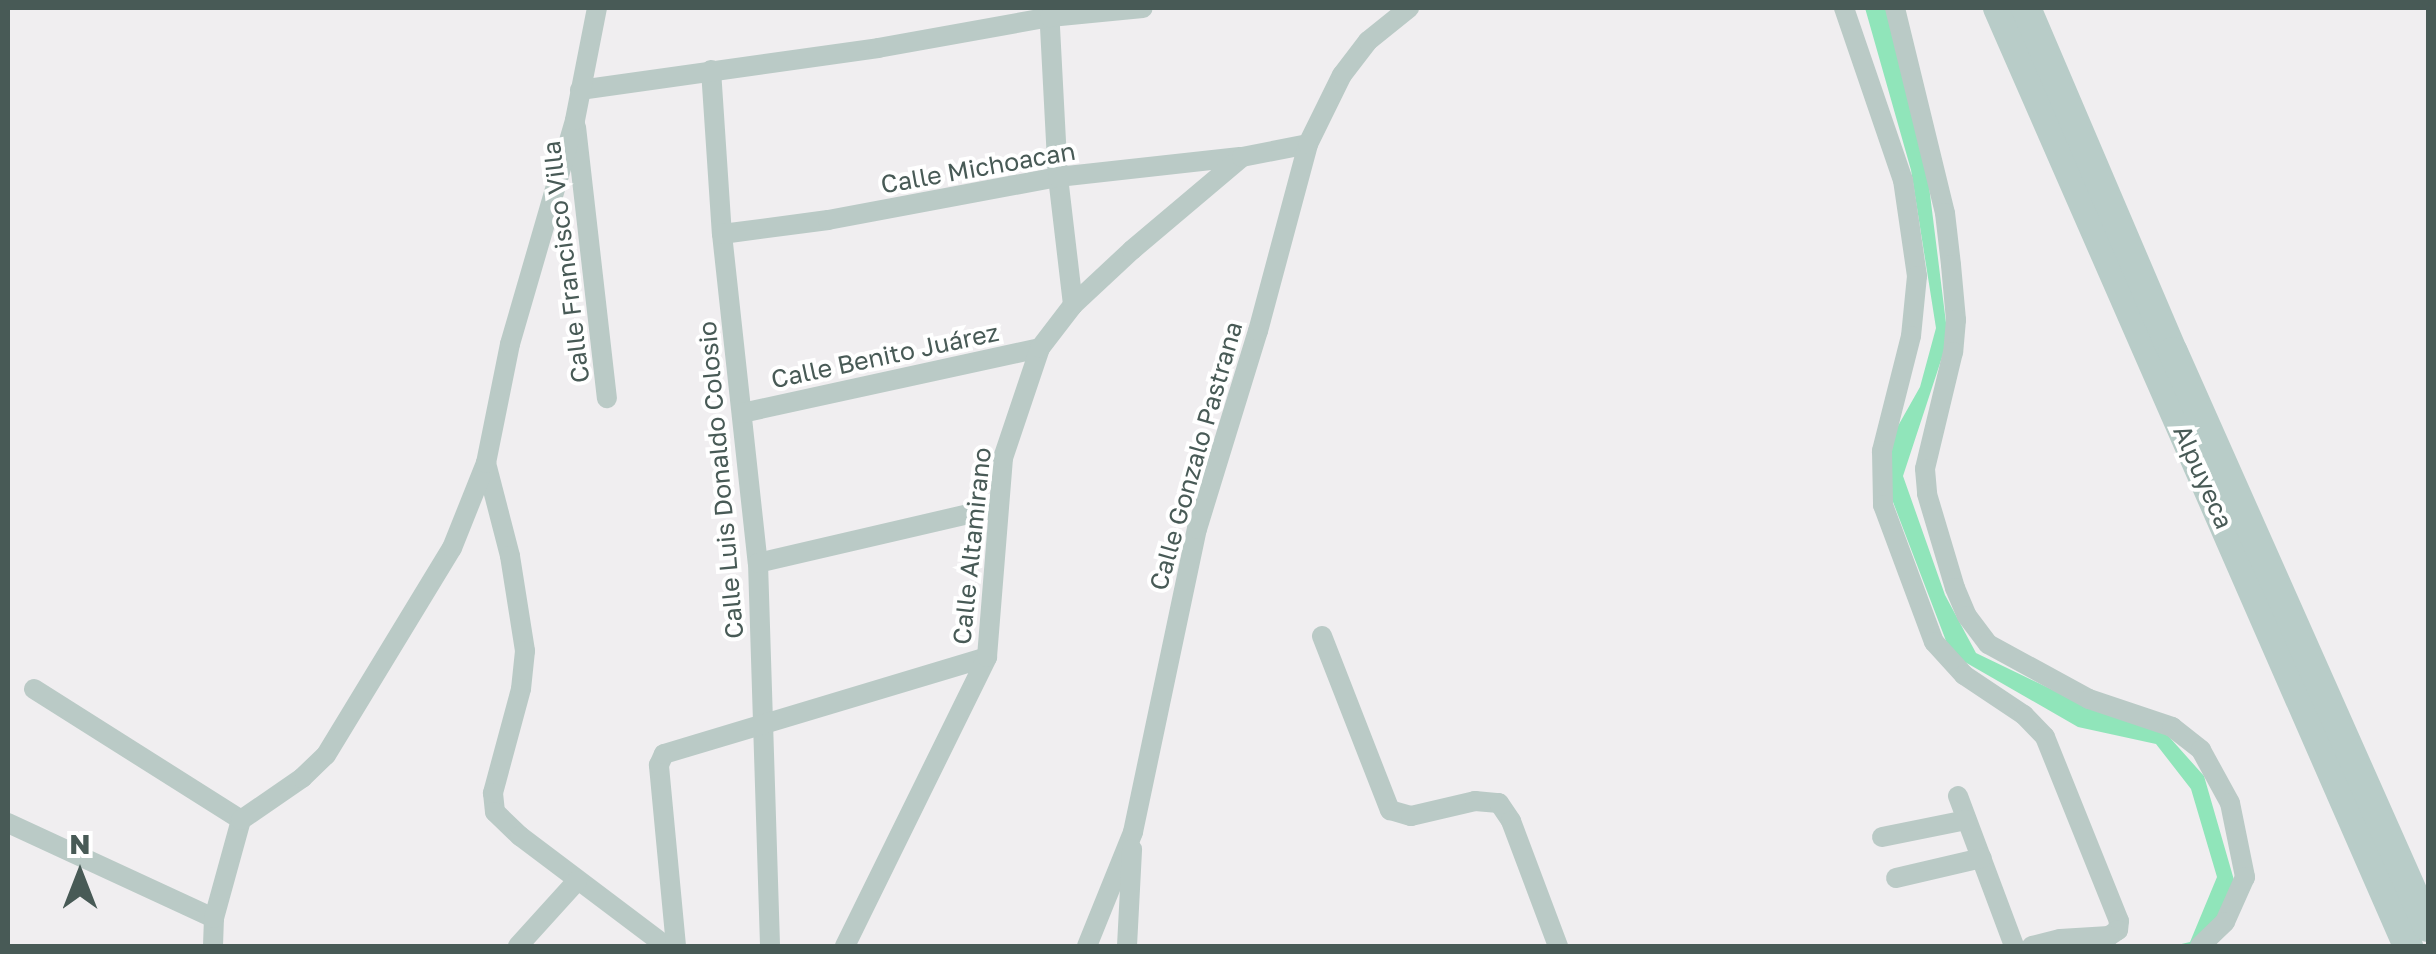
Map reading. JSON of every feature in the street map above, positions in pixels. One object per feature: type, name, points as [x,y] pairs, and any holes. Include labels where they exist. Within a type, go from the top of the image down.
[{"type":"main road","name":"Alpuyeca","points":[[1998,8],[2408,946]]},
{"type":"main road","name":"Alpuyeca","points":[[2026,8],[2173,352],[2425,908]]},
{"type":"street","points":[[214,946],[214,918],[242,820],[302,778],[326,754],[452,548],[486,463],[510,344],[575,120],[597,8]]},
{"type":"street","points":[[580,90],[878,48],[1050,12],[1142,8]]},
{"type":"street","name":"Calle Gonzalo Pastrana","points":[[1087,946],[1134,832],[1197,530],[1258,331],[1308,144],[1342,75],[1368,41],[1409,8]]},
{"type":"street","points":[[1844,8],[1903,180],[1917,276],[1910,336],[1882,450],[1883,505],[1934,642],[1964,675],[2024,715],[2046,737],[2119,921],[2118,930],[2109,936],[2060,939],[2032,946]]},
{"type":"street","points":[[1895,8],[1945,213],[1951,265],[1956,320],[1953,352],[1924,468],[1926,494],[1950,574],[1966,616],[1988,644],[2088,699],[2172,727],[2200,750],[2230,803],[2245,877],[2225,922],[2200,946]]},
{"type":"street","points":[[1050,12],[1058,177],[1074,305]]},
{"type":"street","name":"Calle Luis Donaldo Colosio","points":[[711,70],[722,234],[758,562],[770,946]]},
{"type":"street","name":"Calle Francisco Villa","points":[[575,120],[607,398]]},
{"type":"street","name":"Calle Altamirano","points":[[845,946],[863,918],[987,657],[1006,446],[1040,348],[1074,305],[1168,216],[1242,157],[1308,144]]},
{"type":"street","name":"Calle Michoacan","points":[[722,234],[828,220],[1058,177],[1242,157]]},
{"type":"street","name":"Calle Benito Juárez","points":[[742,413],[1040,348]]},
{"type":"street","points":[[486,463],[510,556],[525,651],[493,803],[500,819],[576,881],[666,946]]},
{"type":"street","points":[[758,562],[998,507]]},
{"type":"street","points":[[1322,636],[1390,810],[1411,816],[1475,801],[1499,803],[1512,821],[1558,946]]},
{"type":"street","points":[[676,946],[660,759],[670,750],[987,657]]},
{"type":"street","points":[[34,689],[242,820]]},
{"type":"street","points":[[1958,796],[2014,946]]},
{"type":"street","points":[[1882,837],[1966,820]]},
{"type":"street","points":[[8,823],[214,918]]},
{"type":"street","points":[[1126,946],[1134,832]]},
{"type":"street","points":[[1896,878],[1982,858]]},
{"type":"street","points":[[518,946],[576,881]]},
{"type":"street","points":[[861,946],[863,918]]},
{"type":"shaded area","points":[[1865,8],[1888,8],[1926,162],[1948,339],[1903,476],[1945,595],[1976,653],[2082,704],[2163,730],[2204,776],[2234,880],[2205,946],[2173,946],[2190,942],[2217,877],[2191,789],[2156,744],[2078,727],[1951,654],[1885,481],[1894,433],[1920,387],[1936,328],[1911,170]]}]
